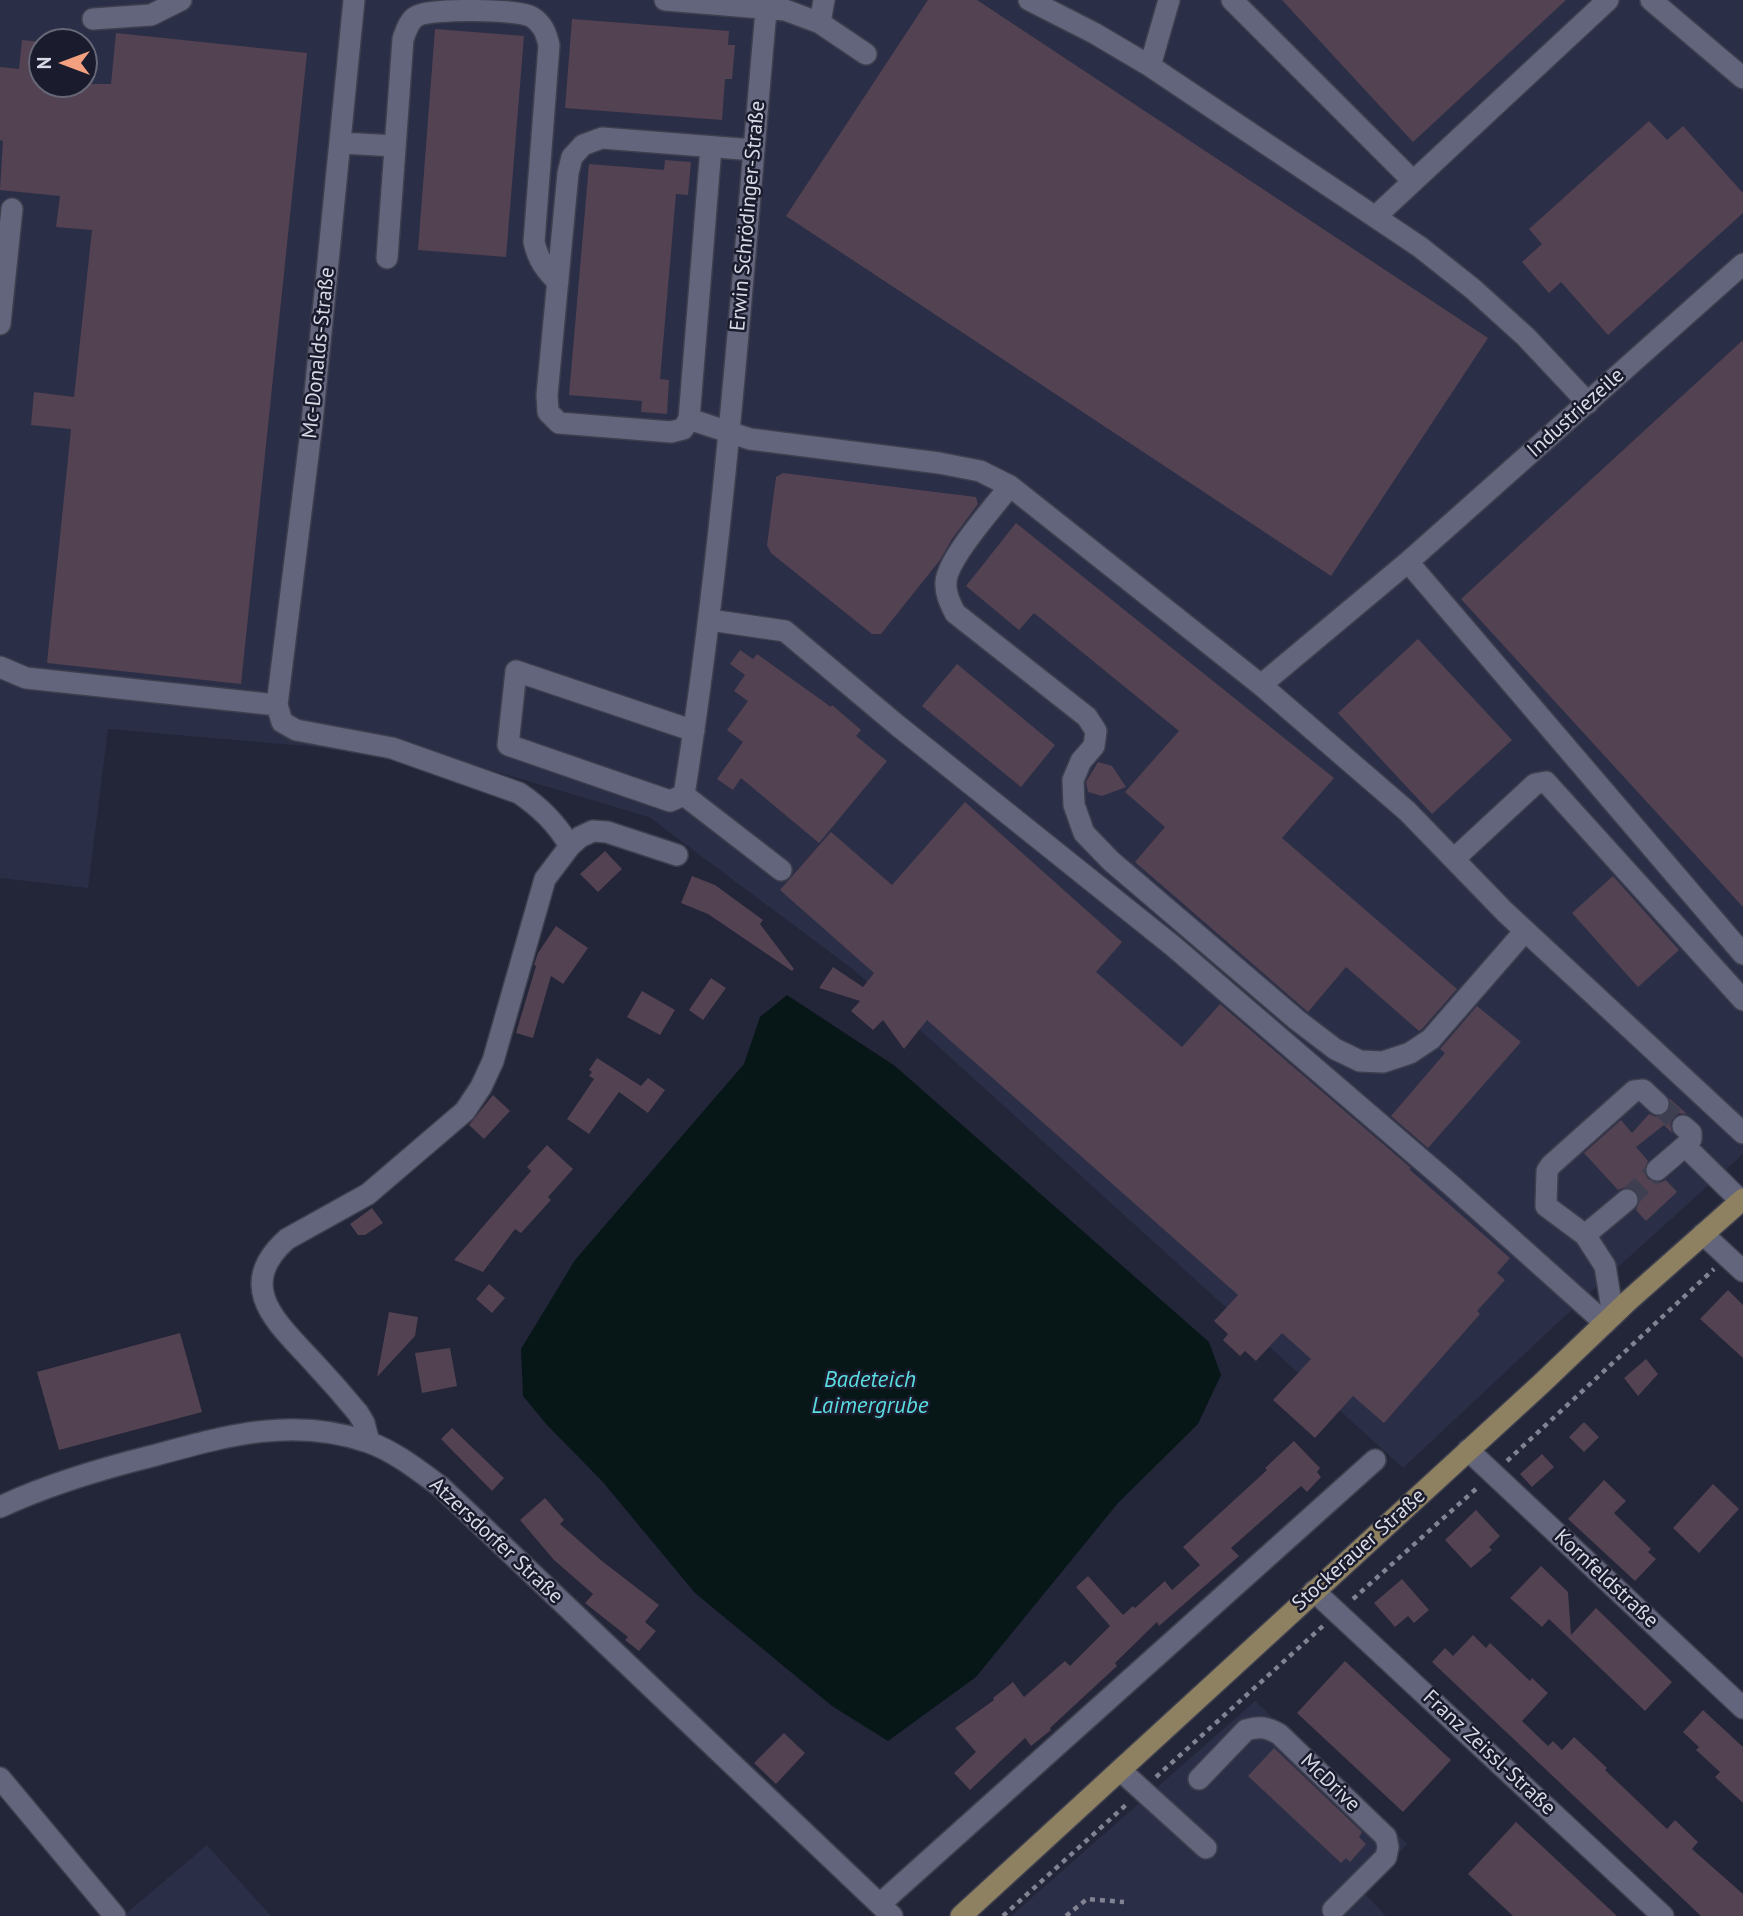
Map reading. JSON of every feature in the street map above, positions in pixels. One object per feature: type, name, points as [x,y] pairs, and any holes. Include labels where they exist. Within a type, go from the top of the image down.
[{"type":"main road","name":"Stockerauer Straße","points":[[969,1909],[1609,1319],[1742,1200]]},
{"type":"street","points":[[93,19],[151,15],[181,0]]},
{"type":"street","name":"Mc-Donalds-Straße","points":[[277,705],[312,423],[355,0]]},
{"type":"street","points":[[665,0],[767,4],[820,23],[866,54]]},
{"type":"street","points":[[820,23],[824,0]]},
{"type":"street","points":[[1029,0],[1094,33],[1150,66],[1420,247],[1473,289],[1526,337],[1588,403]]},
{"type":"street","points":[[1150,66],[1169,0]]},
{"type":"street","points":[[1231,0],[1413,181]]},
{"type":"street","points":[[1375,217],[1608,0]]},
{"type":"street","points":[[1651,0],[1743,78]]},
{"type":"street","name":"Erwin Schrödinger-Straße","points":[[684,795],[710,620],[767,4]]},
{"type":"street","points":[[387,258],[403,39],[408,26],[416,16],[494,5],[531,16],[544,28],[549,45],[534,242],[537,258],[558,282]]},
{"type":"street","points":[[711,146],[689,419],[683,429],[671,432],[559,423],[548,412],[547,395],[568,173],[572,157],[583,145],[602,138],[711,146],[754,150]]},
{"type":"street","points":[[341,142],[395,146]]},
{"type":"street","points":[[0,324],[12,209]]},
{"type":"street","name":"Industriezeile","points":[[1261,685],[1408,562],[1743,264]]},
{"type":"street","points":[[689,419],[750,439],[939,463],[980,471],[1010,486],[1261,685],[1407,811],[1525,931],[1743,1133]]},
{"type":"street","points":[[1010,486],[951,563],[946,581],[948,600],[955,613],[1087,716],[1096,731],[1094,746],[1081,761],[1073,780],[1074,805],[1084,833],[1111,861],[1297,1020],[1335,1049],[1360,1061],[1383,1062],[1410,1053],[1431,1039],[1525,931]]},
{"type":"street","points":[[1408,562],[1743,954]]},
{"type":"street","points":[[710,620],[785,631],[1173,946],[1609,1319]]},
{"type":"street","points":[[0,667],[26,678],[277,705],[282,722],[296,730],[392,748],[519,793],[537,805],[558,825],[570,846]]},
{"type":"street","points":[[694,731],[516,671],[508,745],[670,801],[684,795],[781,870]]},
{"type":"street","points":[[1454,859],[1535,784],[1546,782],[1743,1000]]},
{"type":"street","points":[[1610,851],[1635,828]]},
{"type":"street","points":[[369,1442],[358,1413],[276,1323],[264,1298],[261,1284],[264,1269],[276,1249],[287,1240],[368,1194],[465,1111],[481,1087],[493,1060],[545,879],[570,846],[593,831],[607,832],[677,855]]},
{"type":"street","points":[[1609,1319],[1605,1266],[1586,1235],[1546,1206],[1548,1168],[1634,1091],[1643,1090],[1658,1104]]},
{"type":"street","points":[[1657,1170],[1684,1136],[1742,1200]]},
{"type":"street","points":[[1586,1235],[1626,1199]]},
{"type":"street","points":[[1703,1234],[1735,1264]]},
{"type":"street","name":"Atzersdorfer Straße","points":[[0,1507],[69,1479],[232,1435],[297,1429],[369,1442],[407,1462],[441,1486],[886,1910]]},
{"type":"street","name":"Kornfeldstraße","points":[[1468,1450],[1743,1709]]},
{"type":"street","points":[[886,1910],[1375,1460]]},
{"type":"street","name":"Franz Zeissl-Straße","points":[[1314,1591],[1663,1916]]},
{"type":"street","name":"McDrive","points":[[1199,1779],[1246,1730],[1268,1728],[1279,1734],[1386,1837],[1386,1857],[1333,1910]]},
{"type":"street","points":[[1121,1770],[1206,1848]]},
{"type":"street","points":[[0,1778],[115,1916]]},
{"type":"path","points":[[1003,1916],[1493,1474],[1735,1264]]},
{"type":"path","points":[[1066,1916],[1087,1899],[1124,1902]]},
{"type":"shaded area","points":[[0,0],[1743,0],[1743,1154],[1403,1468],[855,971],[649,817],[386,739],[362,754],[317,747],[108,729],[88,888],[0,878]]},
{"type":"shaded area","points":[[1255,1701],[1407,1844],[1363,1892],[1386,1916],[1011,1916]]},
{"type":"shaded area","points":[[207,1845],[271,1916],[123,1916]]},
{"type":"water","name":"Badeteich Laimergrube","points":[[787,995],[895,1066],[1209,1342],[1221,1375],[1198,1424],[1118,1503],[976,1677],[888,1741],[832,1706],[695,1593],[602,1481],[547,1425],[523,1396],[521,1349],[575,1260],[744,1064],[760,1017]]},
{"type":"building","points":[[928,0],[977,0],[1488,338],[1331,576],[786,216]]},
{"type":"building","points":[[1282,0],[1566,0],[1413,142]]},
{"type":"building","points":[[572,19],[729,31],[728,45],[735,45],[732,79],[725,79],[722,120],[565,108]]},
{"type":"building","points":[[435,29],[524,36],[506,257],[418,250]]},
{"type":"building","points":[[116,33],[307,53],[241,684],[47,663],[71,429],[31,425],[34,392],[74,397],[92,230],[56,227],[60,196],[0,190],[3,141],[0,140],[0,67],[19,69],[22,40],[28,41],[28,98],[98,98],[98,84],[111,84]]},
{"type":"building","points":[[1649,121],[1667,140],[1683,126],[1743,193],[1743,213],[1608,335],[1561,282],[1549,293],[1522,262],[1542,244],[1529,229]]},
{"type":"building","points":[[665,160],[691,162],[688,195],[676,194],[660,379],[669,380],[667,414],[641,412],[642,401],[569,395],[589,164],[664,170]]},
{"type":"building","points":[[1743,340],[1743,907],[1461,599]]},
{"type":"building","points":[[783,473],[976,497],[978,504],[940,560],[881,634],[872,634],[771,553],[767,545],[776,477]]},
{"type":"building","points":[[1016,523],[1334,778],[1282,838],[1457,989],[1422,1029],[1419,1031],[1346,967],[1308,1012],[1135,862],[1165,827],[1125,792],[1179,731],[1034,613],[1019,630],[966,586]]},
{"type":"building","points":[[1418,639],[1512,740],[1432,814],[1338,713]]},
{"type":"building","points":[[740,650],[753,659],[757,654],[831,707],[832,705],[861,730],[856,736],[887,761],[819,843],[741,778],[733,790],[717,779],[743,742],[727,730],[748,701],[734,691],[745,675],[730,664]]},
{"type":"building","points":[[957,664],[1055,745],[1021,787],[922,706]]},
{"type":"building","points":[[1098,762],[1112,766],[1126,787],[1102,796],[1088,792],[1086,782]]},
{"type":"building","points":[[965,802],[1122,942],[1096,972],[1182,1047],[1220,1004],[1411,1168],[1409,1169],[1510,1258],[1497,1273],[1505,1280],[1477,1311],[1480,1314],[1384,1423],[1353,1396],[1315,1438],[1273,1400],[1311,1359],[1282,1333],[1256,1361],[1245,1351],[1240,1356],[1223,1340],[1228,1334],[1214,1321],[1238,1295],[927,1020],[904,1049],[883,1020],[873,1030],[851,1011],[860,1001],[819,988],[833,967],[863,987],[874,973],[780,890],[831,832],[892,885]]},
{"type":"building","points":[[605,851],[622,869],[598,892],[580,874]]},
{"type":"building","points":[[692,876],[715,885],[763,920],[760,924],[794,969],[792,971],[708,914],[681,903]]},
{"type":"building","points":[[1613,876],[1679,950],[1638,987],[1572,913]]},
{"type":"building","points":[[556,926],[588,948],[563,984],[551,976],[533,1038],[516,1033],[538,953]]},
{"type":"building","points":[[711,978],[726,988],[703,1020],[689,1010]]},
{"type":"building","points":[[642,991],[675,1010],[660,1035],[627,1017]]},
{"type":"building","points":[[1477,1006],[1521,1042],[1428,1148],[1391,1116],[1445,1053],[1440,1049]]},
{"type":"building","points":[[597,1058],[641,1086],[648,1078],[665,1090],[648,1113],[619,1092],[589,1134],[567,1119],[594,1079],[589,1076],[592,1072],[589,1070]]},
{"type":"building","points":[[493,1095],[510,1111],[484,1139],[469,1125]]},
{"type":"building","points":[[1669,1098],[1687,1114],[1679,1113],[1673,1118],[1670,1124],[1672,1133],[1664,1125],[1636,1147],[1648,1161],[1644,1172],[1648,1179],[1659,1183],[1666,1180],[1677,1192],[1646,1221],[1636,1210],[1640,1198],[1637,1191],[1625,1187],[1618,1190],[1584,1153],[1621,1120],[1632,1133],[1649,1114],[1656,1117],[1667,1113],[1671,1106]]},
{"type":"building","points":[[547,1145],[573,1169],[548,1197],[551,1200],[521,1233],[515,1229],[483,1272],[454,1260],[531,1171],[527,1167]]},
{"type":"building","points":[[372,1208],[383,1223],[365,1235],[358,1235],[350,1224]]},
{"type":"building","points":[[489,1284],[505,1298],[492,1313],[476,1299]]},
{"type":"building","points":[[1728,1290],[1743,1305],[1743,1358],[1700,1319]]},
{"type":"building","points":[[389,1312],[418,1317],[415,1336],[377,1377]]},
{"type":"building","points":[[180,1333],[202,1412],[59,1450],[37,1372]]},
{"type":"building","points":[[450,1348],[457,1386],[422,1393],[415,1353]]},
{"type":"building","points":[[1646,1359],[1658,1374],[1638,1396],[1624,1378]]},
{"type":"building","points":[[1584,1422],[1599,1437],[1584,1452],[1569,1437]]},
{"type":"building","points":[[452,1428],[504,1478],[492,1491],[441,1439]]},
{"type":"building","points":[[1294,1441],[1320,1468],[1317,1472],[1321,1477],[1307,1492],[1301,1486],[1231,1548],[1239,1556],[1159,1626],[1157,1622],[1115,1663],[1117,1666],[1050,1728],[1051,1730],[1031,1746],[1025,1738],[970,1790],[954,1773],[976,1752],[955,1728],[994,1700],[993,1698],[1013,1682],[1024,1697],[1065,1661],[1070,1666],[1110,1626],[1076,1587],[1088,1576],[1123,1615],[1133,1606],[1135,1608],[1165,1581],[1172,1590],[1200,1565],[1183,1547],[1267,1470],[1265,1468]]},
{"type":"building","points":[[1542,1454],[1554,1467],[1532,1487],[1520,1474]]},
{"type":"building","points":[[1604,1480],[1626,1501],[1614,1513],[1651,1549],[1648,1552],[1656,1559],[1635,1581],[1568,1519]]},
{"type":"building","points":[[1713,1484],[1739,1509],[1699,1553],[1673,1528]]},
{"type":"building","points":[[545,1498],[564,1520],[560,1524],[659,1605],[645,1622],[656,1631],[639,1651],[625,1640],[628,1637],[585,1603],[593,1594],[554,1560],[520,1520]]},
{"type":"building","points":[[1476,1510],[1500,1536],[1489,1547],[1492,1550],[1471,1568],[1445,1540]]},
{"type":"building","points":[[1541,1566],[1568,1592],[1571,1635],[1596,1608],[1672,1682],[1645,1711],[1549,1619],[1542,1627],[1510,1598]]},
{"type":"building","points":[[1402,1579],[1429,1610],[1414,1623],[1408,1616],[1395,1627],[1374,1603]]},
{"type":"building","points":[[1473,1635],[1486,1648],[1490,1643],[1530,1681],[1532,1678],[1548,1693],[1522,1721],[1548,1746],[1553,1741],[1562,1750],[1574,1737],[1667,1829],[1675,1820],[1698,1842],[1692,1849],[1743,1894],[1743,1916],[1701,1916],[1432,1662],[1445,1648],[1453,1656]]},
{"type":"building","points":[[1345,1661],[1451,1760],[1403,1812],[1297,1713]]},
{"type":"building","points":[[1703,1710],[1743,1747],[1743,1803],[1715,1777],[1720,1772],[1696,1750],[1699,1747],[1683,1732]]},
{"type":"building","points":[[784,1733],[805,1753],[776,1784],[754,1763]]},
{"type":"building","points":[[1274,1748],[1362,1832],[1359,1837],[1366,1844],[1350,1862],[1346,1858],[1341,1863],[1248,1776]]},
{"type":"building","points":[[1516,1822],[1617,1916],[1513,1916],[1468,1874]]},
{"type":"tunnel","points":[[1658,1104],[1683,1126]]},
{"type":"tunnel","points":[[1627,1200],[1657,1170]]}]
